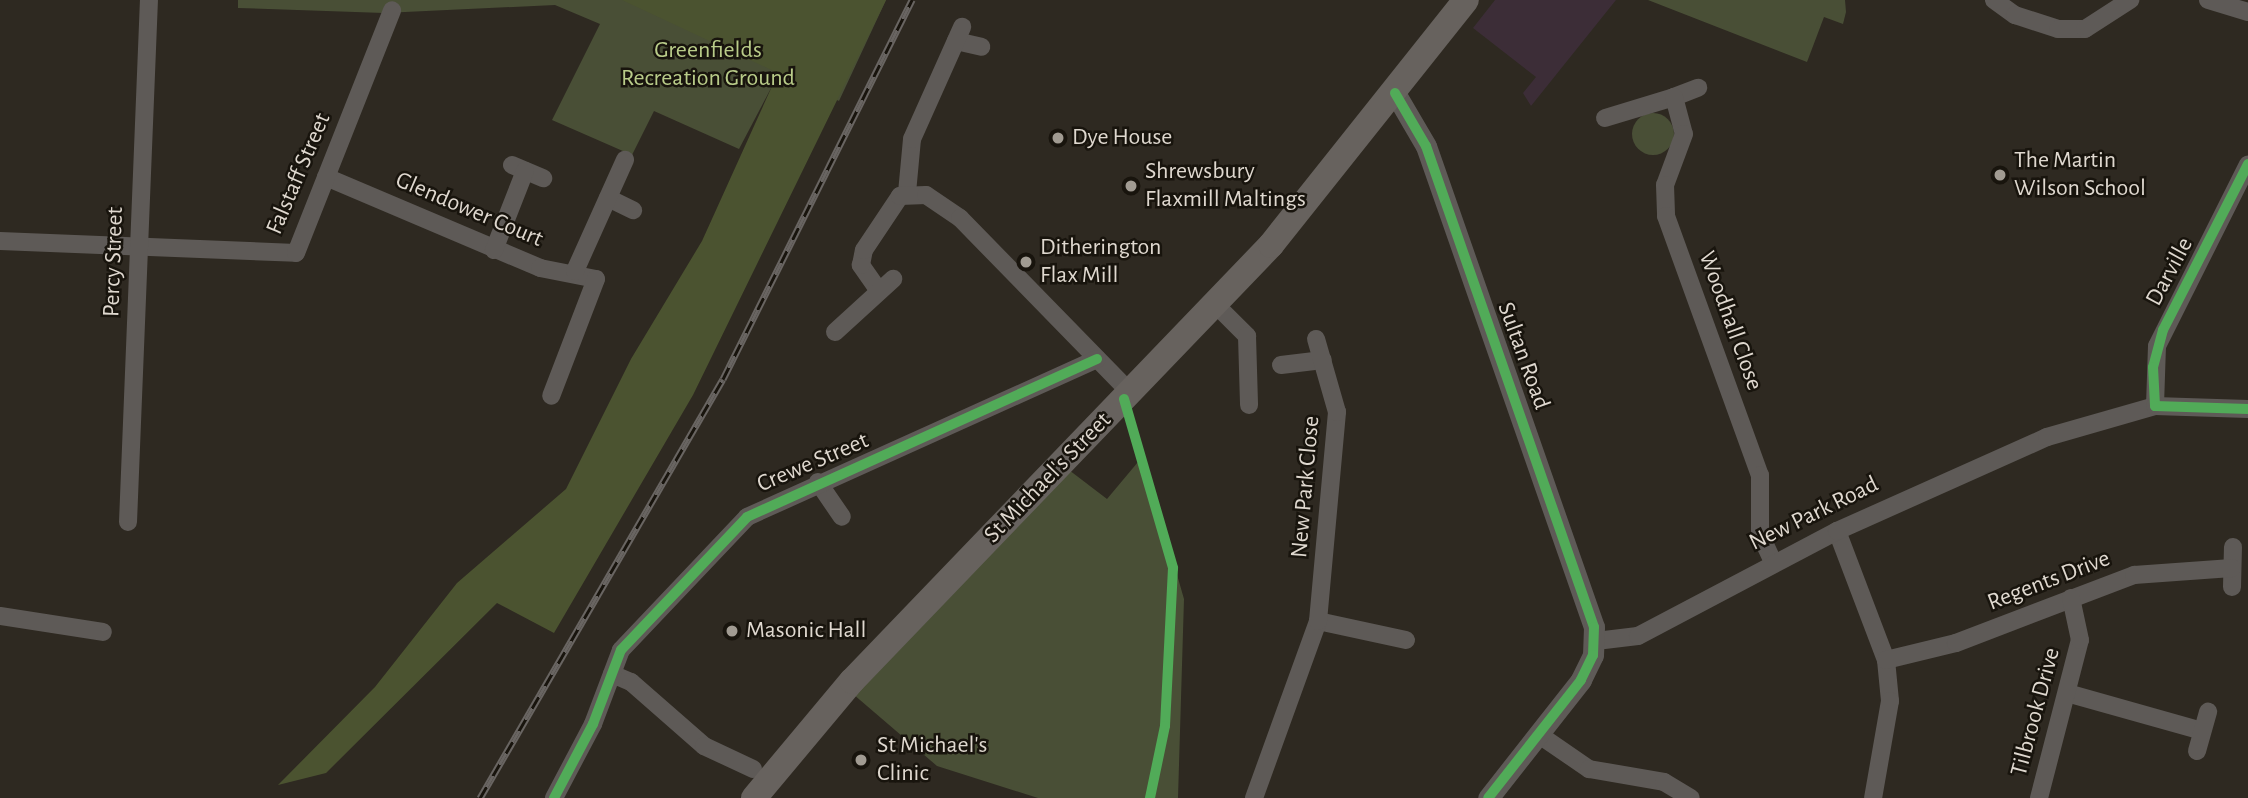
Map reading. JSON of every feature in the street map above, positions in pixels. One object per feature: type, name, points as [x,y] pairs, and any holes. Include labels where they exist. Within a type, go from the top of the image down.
[{"type":"main road","name":"St Michael's Street","points":[[754,798],[852,681],[1271,245],[1395,93],[1466,0]]},
{"type":"street","points":[[1994,0],[2015,15],[2058,29],[2085,29],[2130,0]]},
{"type":"street","points":[[2208,0],[2248,12]]},
{"type":"street","name":"Percy Street","points":[[128,522],[149,2]]},
{"type":"street","name":"Falstaff Street","points":[[139,247],[296,253],[392,10]]},
{"type":"street","points":[[879,291],[861,257],[894,204],[907,193],[912,139],[959,34],[981,47]]},
{"type":"street","points":[[1605,118],[1698,88]]},
{"type":"street","name":"Sultan Road","points":[[1395,93],[1426,146],[1591,611],[1596,640]]},
{"type":"street","name":"Woodhall Close","points":[[1674,97],[1684,134],[1665,185],[1666,216],[1760,475],[1760,534],[1773,562]]},
{"type":"street","points":[[551,396],[596,279],[575,271],[625,160]]},
{"type":"street","name":"Darville","points":[[2155,407],[2157,346],[2248,164]]},
{"type":"street","points":[[494,250],[519,168],[542,178]]},
{"type":"street","name":"Glendower Court","points":[[326,177],[540,268],[575,271]]},
{"type":"street","points":[[907,193],[926,195],[960,218],[1131,393]]},
{"type":"street","points":[[608,198],[633,210]]},
{"type":"street","points":[[0,241],[139,247]]},
{"type":"street","points":[[835,332],[893,279]]},
{"type":"street","points":[[1214,303],[1247,336],[1250,405]]},
{"type":"street","name":"New Park Close","points":[[1254,798],[1318,621],[1338,412],[1316,339]]},
{"type":"street","name":"Crewe Street","points":[[554,798],[621,650],[747,517],[818,482],[1097,359]]},
{"type":"street","points":[[1281,365],[1323,360]]},
{"type":"street","name":"New Park Road","points":[[1596,640],[1638,636],[1773,562],[2047,437],[2155,407],[2248,409]]},
{"type":"street","points":[[818,482],[842,517]]},
{"type":"street","points":[[1837,531],[1886,660],[1890,701],[1873,798]]},
{"type":"street","points":[[2232,587],[2233,547]]},
{"type":"street","name":"Regents Drive","points":[[1886,660],[1947,646],[2071,598],[2162,569],[2232,568]]},
{"type":"street","name":"Tilbrook Drive","points":[[2039,798],[2080,640],[2071,598]]},
{"type":"street","points":[[0,616],[103,632]]},
{"type":"street","points":[[1318,621],[1406,640]]},
{"type":"street","points":[[1488,798],[1581,680],[1596,640]]},
{"type":"street","points":[[612,674],[631,682],[704,746],[752,769]]},
{"type":"street","points":[[2067,693],[2202,731]]},
{"type":"street","points":[[2197,751],[2208,712]]},
{"type":"street","points":[[1538,734],[1589,769],[1664,782],[1691,798]]},
{"type":"shaded area","points":[[1495,0],[1616,0],[1531,106],[1523,93],[1536,77],[1473,28]]},
{"type":"green space","name":"Greenfields Recreation Ground","points":[[238,0],[886,0],[839,101],[779,73],[739,149],[654,111],[632,155],[552,120],[600,24],[555,5],[384,13],[238,8]]},
{"type":"green space","points":[[622,0],[886,0],[693,395],[554,633],[497,603],[326,773],[278,785],[375,687],[457,583],[566,489],[631,359],[702,241],[778,73]]},
{"type":"green space","points":[[1648,0],[1845,0],[1846,12],[1843,24],[1824,17],[1807,62]]},
{"type":"green space","points":[[1653,113],[1668,119],[1674,134],[1668,149],[1653,155],[1638,149],[1632,134],[1638,119]]},
{"type":"green space","points":[[1143,456],[1184,599],[1178,798],[1038,798],[937,766],[853,694],[1069,470],[1107,499]]},
{"type":"railway","points":[[480,798],[723,379],[912,0]]},
{"type":"cycle path","points":[[1395,93],[1426,146],[1594,627],[1593,655],[1581,680],[1488,798]]},
{"type":"cycle path","points":[[2248,164],[2163,330],[2153,367],[2155,406],[2248,409]]},
{"type":"cycle path","points":[[554,798],[593,724],[621,650],[747,517],[1097,359]]},
{"type":"cycle path","points":[[1124,399],[1173,568],[1165,726],[1150,798]]},
{"type":"place","name":"Dye House","points":[[1058,138]]},
{"type":"place","name":"The Martin Wilson School","points":[[2000,175]]},
{"type":"place","name":"Shrewsbury Flaxmill Maltings","points":[[1131,186]]},
{"type":"place","name":"Ditherington Flax Mill","points":[[1026,262]]},
{"type":"place","name":"Masonic Hall","points":[[732,631]]},
{"type":"place","name":"St Michael's Clinic","points":[[861,760]]}]
